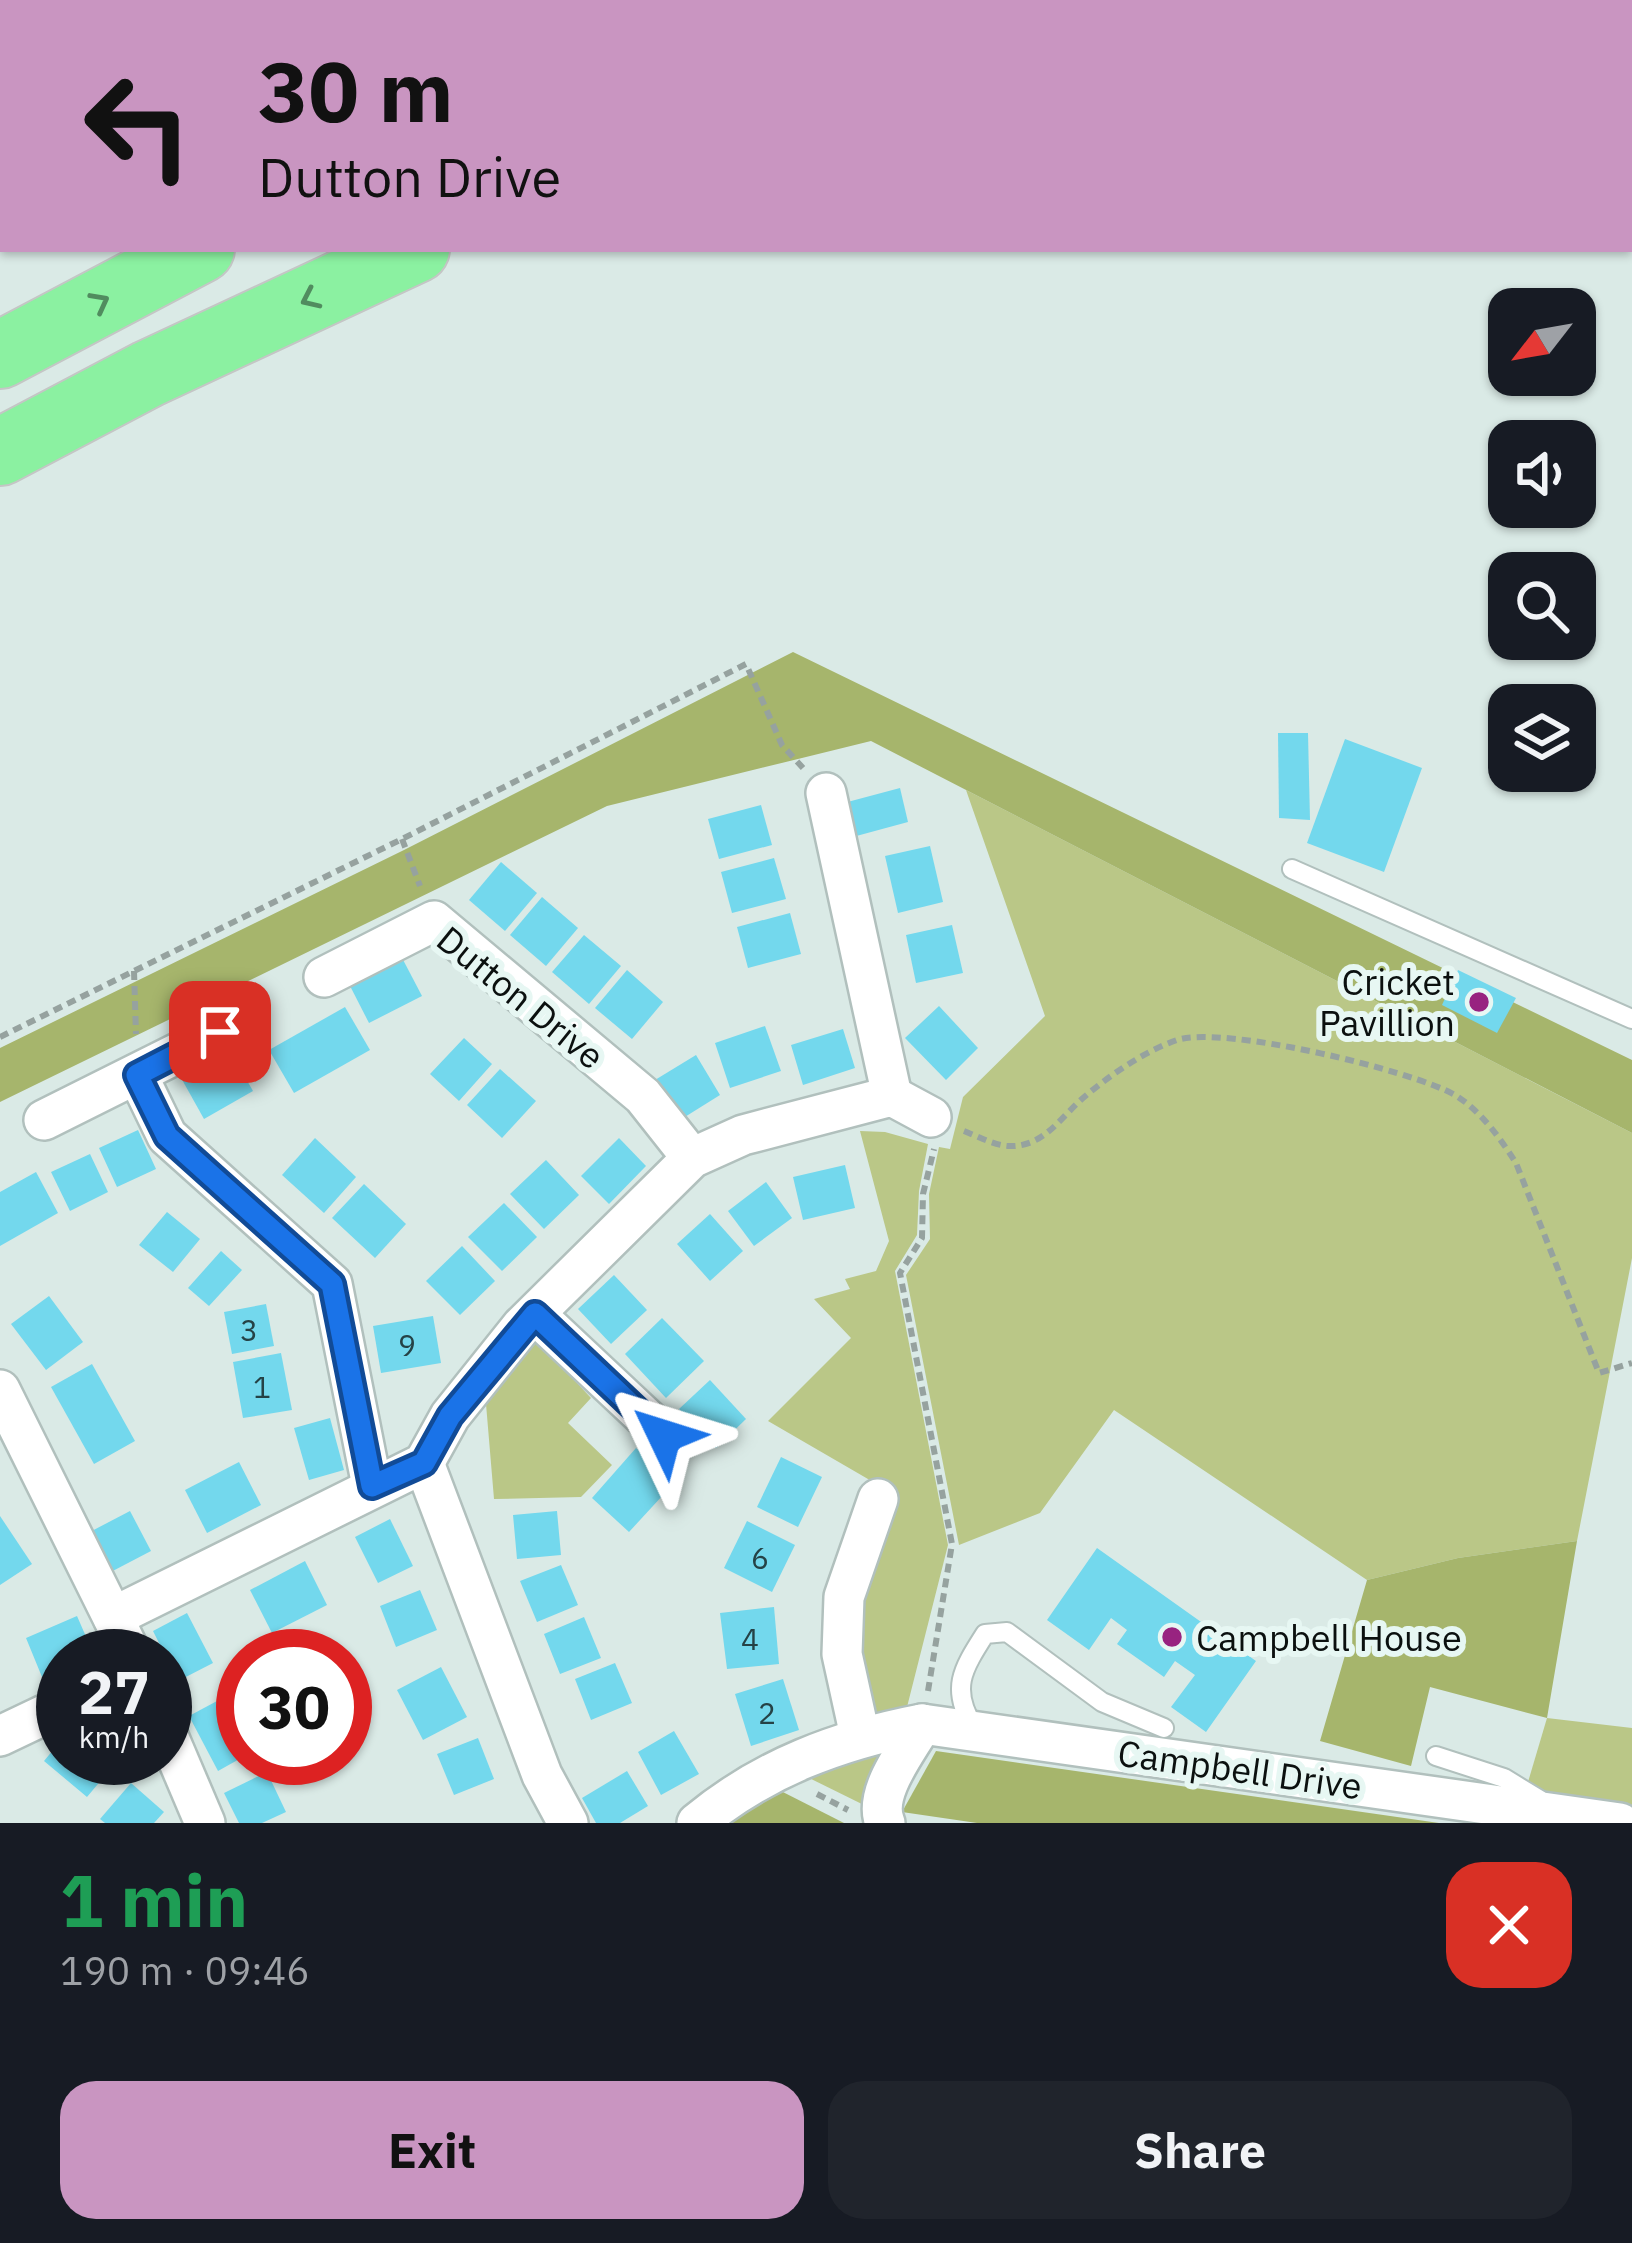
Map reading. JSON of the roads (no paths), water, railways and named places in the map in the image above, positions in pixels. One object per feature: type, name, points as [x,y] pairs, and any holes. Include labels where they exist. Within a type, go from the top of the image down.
[{"type":"highway","points":[[0,355],[195,252]]},
{"type":"highway","points":[[0,452],[148,374],[410,252]]},
{"type":"street","points":[[826,793],[892,1096]]},
{"type":"street","name":"Dutton Drive","points":[[324,977],[434,921],[643,1096],[692,1158]]},
{"type":"street","points":[[44,1120],[220,1032]]},
{"type":"street","points":[[137,1075],[167,1136],[332,1284],[372,1486]]},
{"type":"street","points":[[113,1617],[424,1463],[450,1416],[535,1314],[692,1158],[743,1135],[892,1096],[931,1118]]},
{"type":"street","points":[[535,1314],[664,1436]]},
{"type":"street","points":[[0,1390],[119,1629]]},
{"type":"street","points":[[450,1416],[463,1574]]},
{"type":"street","points":[[424,1463],[542,1775],[568,1823]]},
{"type":"street","points":[[860,1736],[842,1654],[844,1597],[878,1499]]},
{"type":"street","points":[[0,1736],[36,1719]]},
{"type":"street","points":[[869,1818],[880,1812],[885,1790],[922,1724]]},
{"type":"street","name":"Campbell Drive","points":[[697,1823],[772,1770],[860,1736],[922,1724],[1620,1823]]},
{"type":"street","points":[[189,1785],[205,1823]]},
{"type":"lane","points":[[1292,869],[1632,1018]]},
{"type":"lane","points":[[977,1732],[960,1705],[963,1668],[985,1634],[1007,1632],[1102,1702],[1164,1728]]},
{"type":"lane","points":[[1436,1756],[1504,1778],[1564,1815]]},
{"type":"place","name":"Cricket Pavillion","points":[[1479,1002]]},
{"type":"place","name":"Campbell House","points":[[1172,1637]]}]
